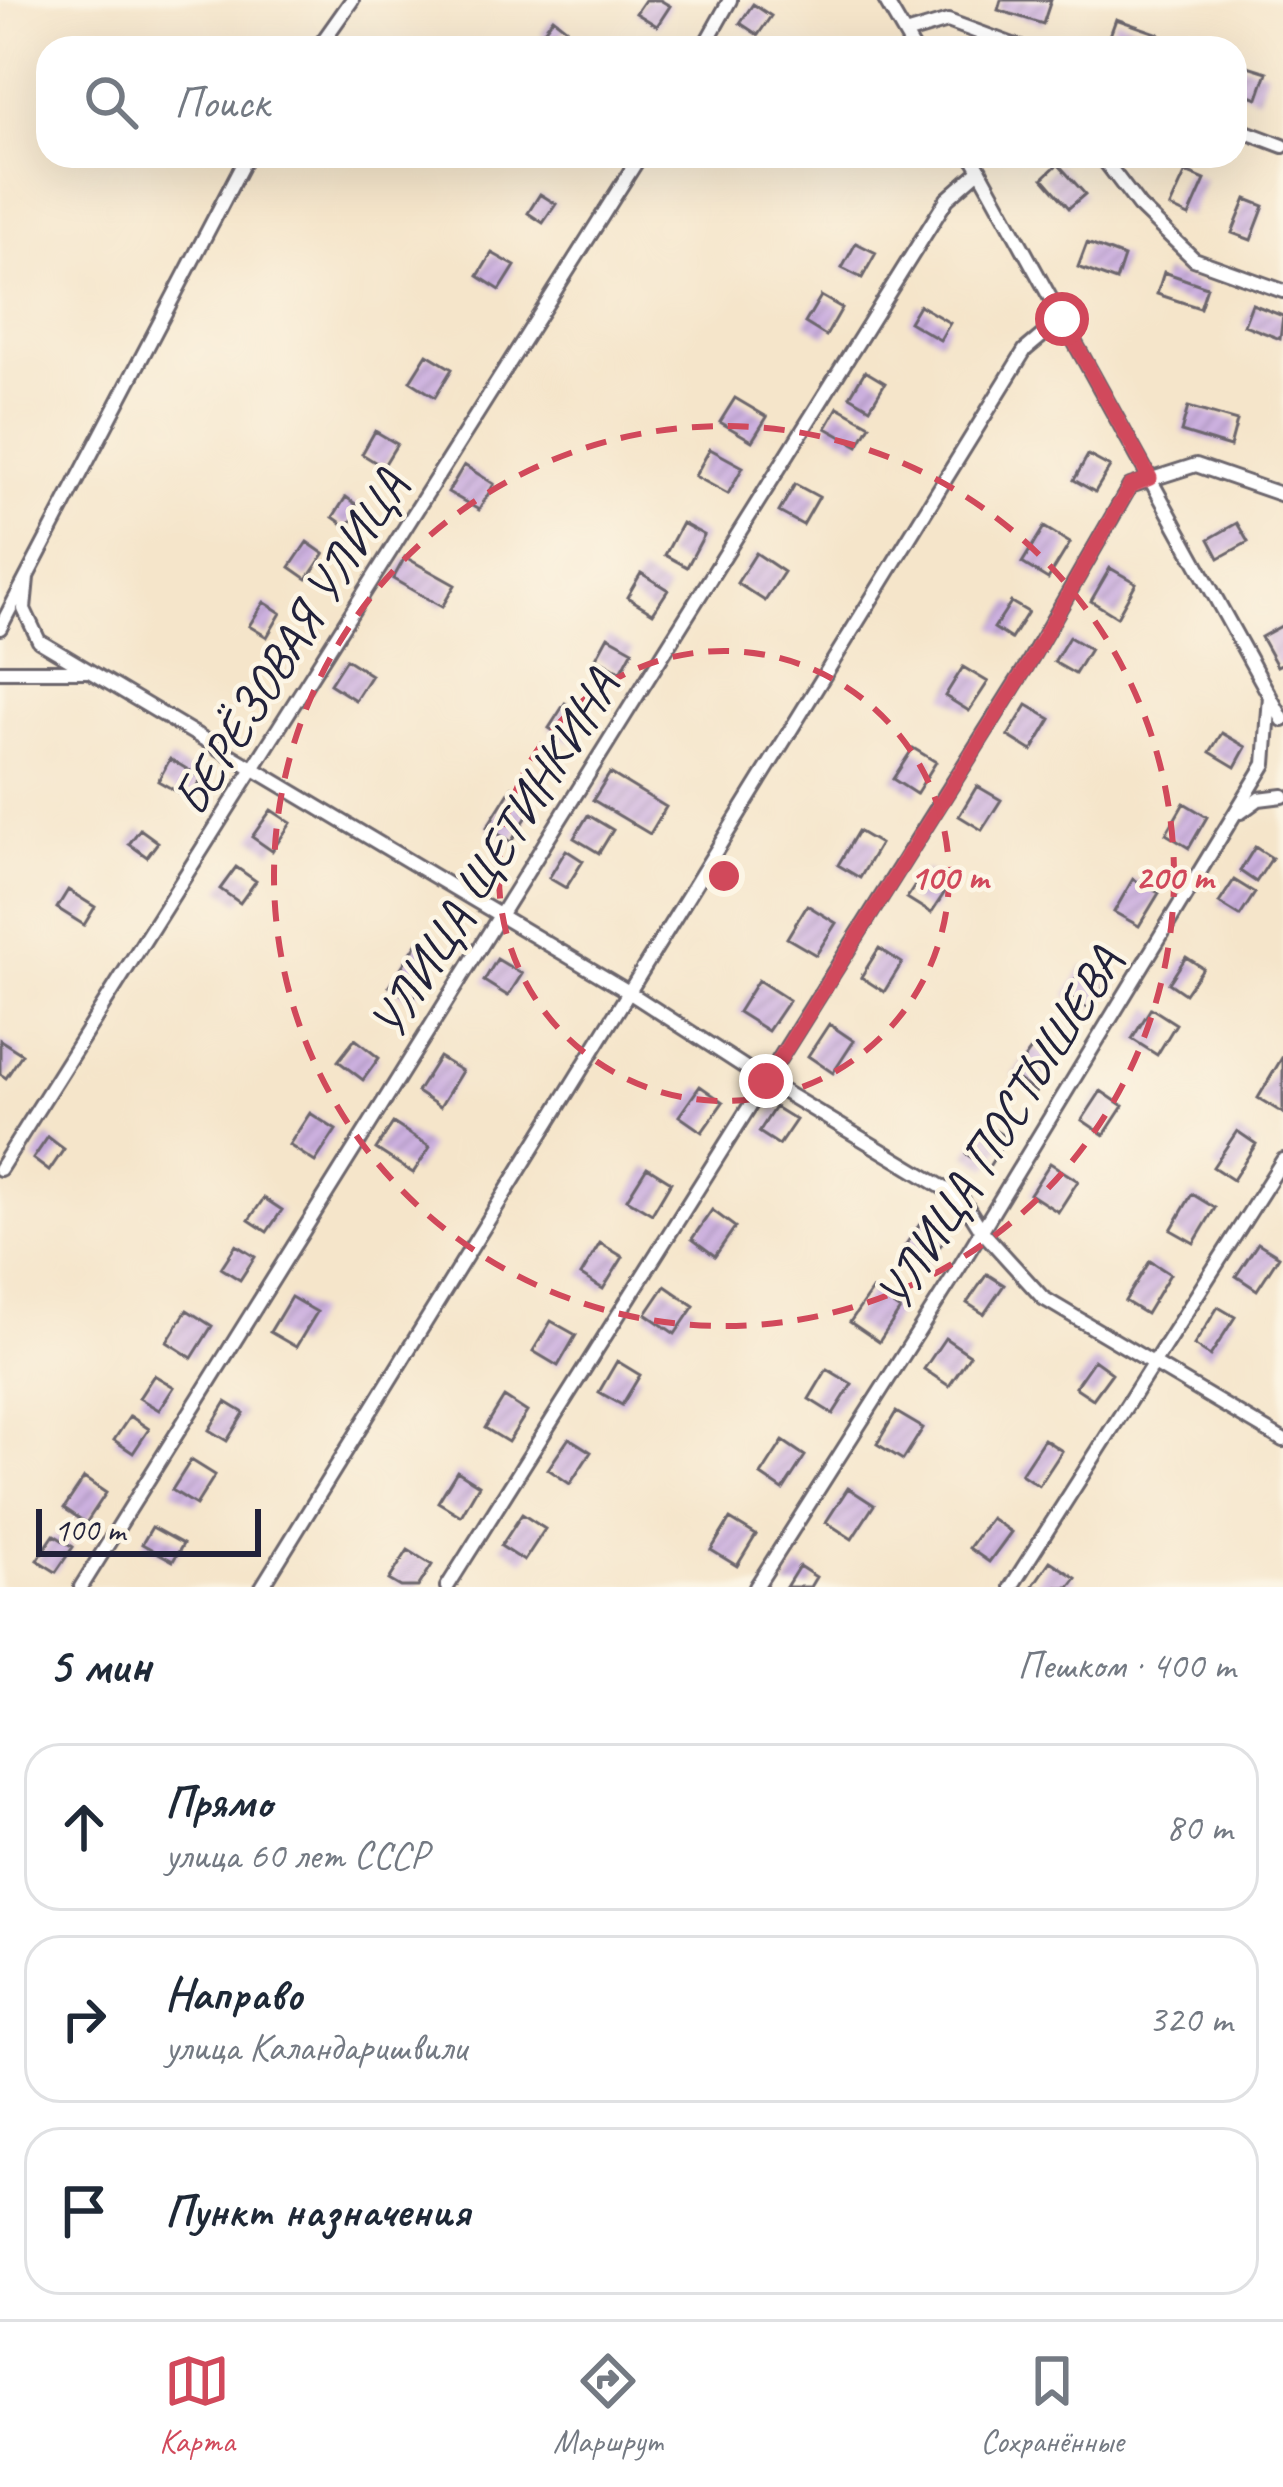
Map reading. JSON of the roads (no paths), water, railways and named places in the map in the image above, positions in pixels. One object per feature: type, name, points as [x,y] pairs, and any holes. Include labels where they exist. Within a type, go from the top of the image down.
[{"type":"street","points":[[326,36],[352,0]]},
{"type":"street","points":[[710,36],[730,0]]},
{"type":"street","points":[[885,0],[905,34],[948,21],[987,36]]},
{"type":"street","points":[[1247,132],[1283,146]]},
{"type":"street","points":[[0,628],[241,168]]},
{"type":"street","name":"БЕРЁЗОВАЯ УЛИЦА","points":[[0,1169],[632,168]]},
{"type":"street","points":[[1110,168],[1139,206],[1194,259],[1283,291]]},
{"type":"street","points":[[980,170],[1283,720]]},
{"type":"street","name":"УЛИЦА ЩЕТИНКИНА","points":[[81,1587],[947,199],[980,170]]},
{"type":"street","points":[[262,1587],[1025,350],[1062,319]]},
{"type":"street","points":[[447,1587],[1026,668],[1130,486],[1196,465],[1283,495]]},
{"type":"street","points":[[27,578],[24,609],[39,641],[627,991],[962,1199],[982,1231],[1043,1298],[1283,1440]]},
{"type":"street","points":[[0,671],[88,671]]},
{"type":"street","name":"УЛИЦА ПОСТЫШЕВА","points":[[756,1587],[982,1231],[1265,764],[1270,696]]},
{"type":"street","points":[[1233,818],[1259,799],[1283,796]]},
{"type":"street","points":[[1011,1587],[1283,1160]]}]
